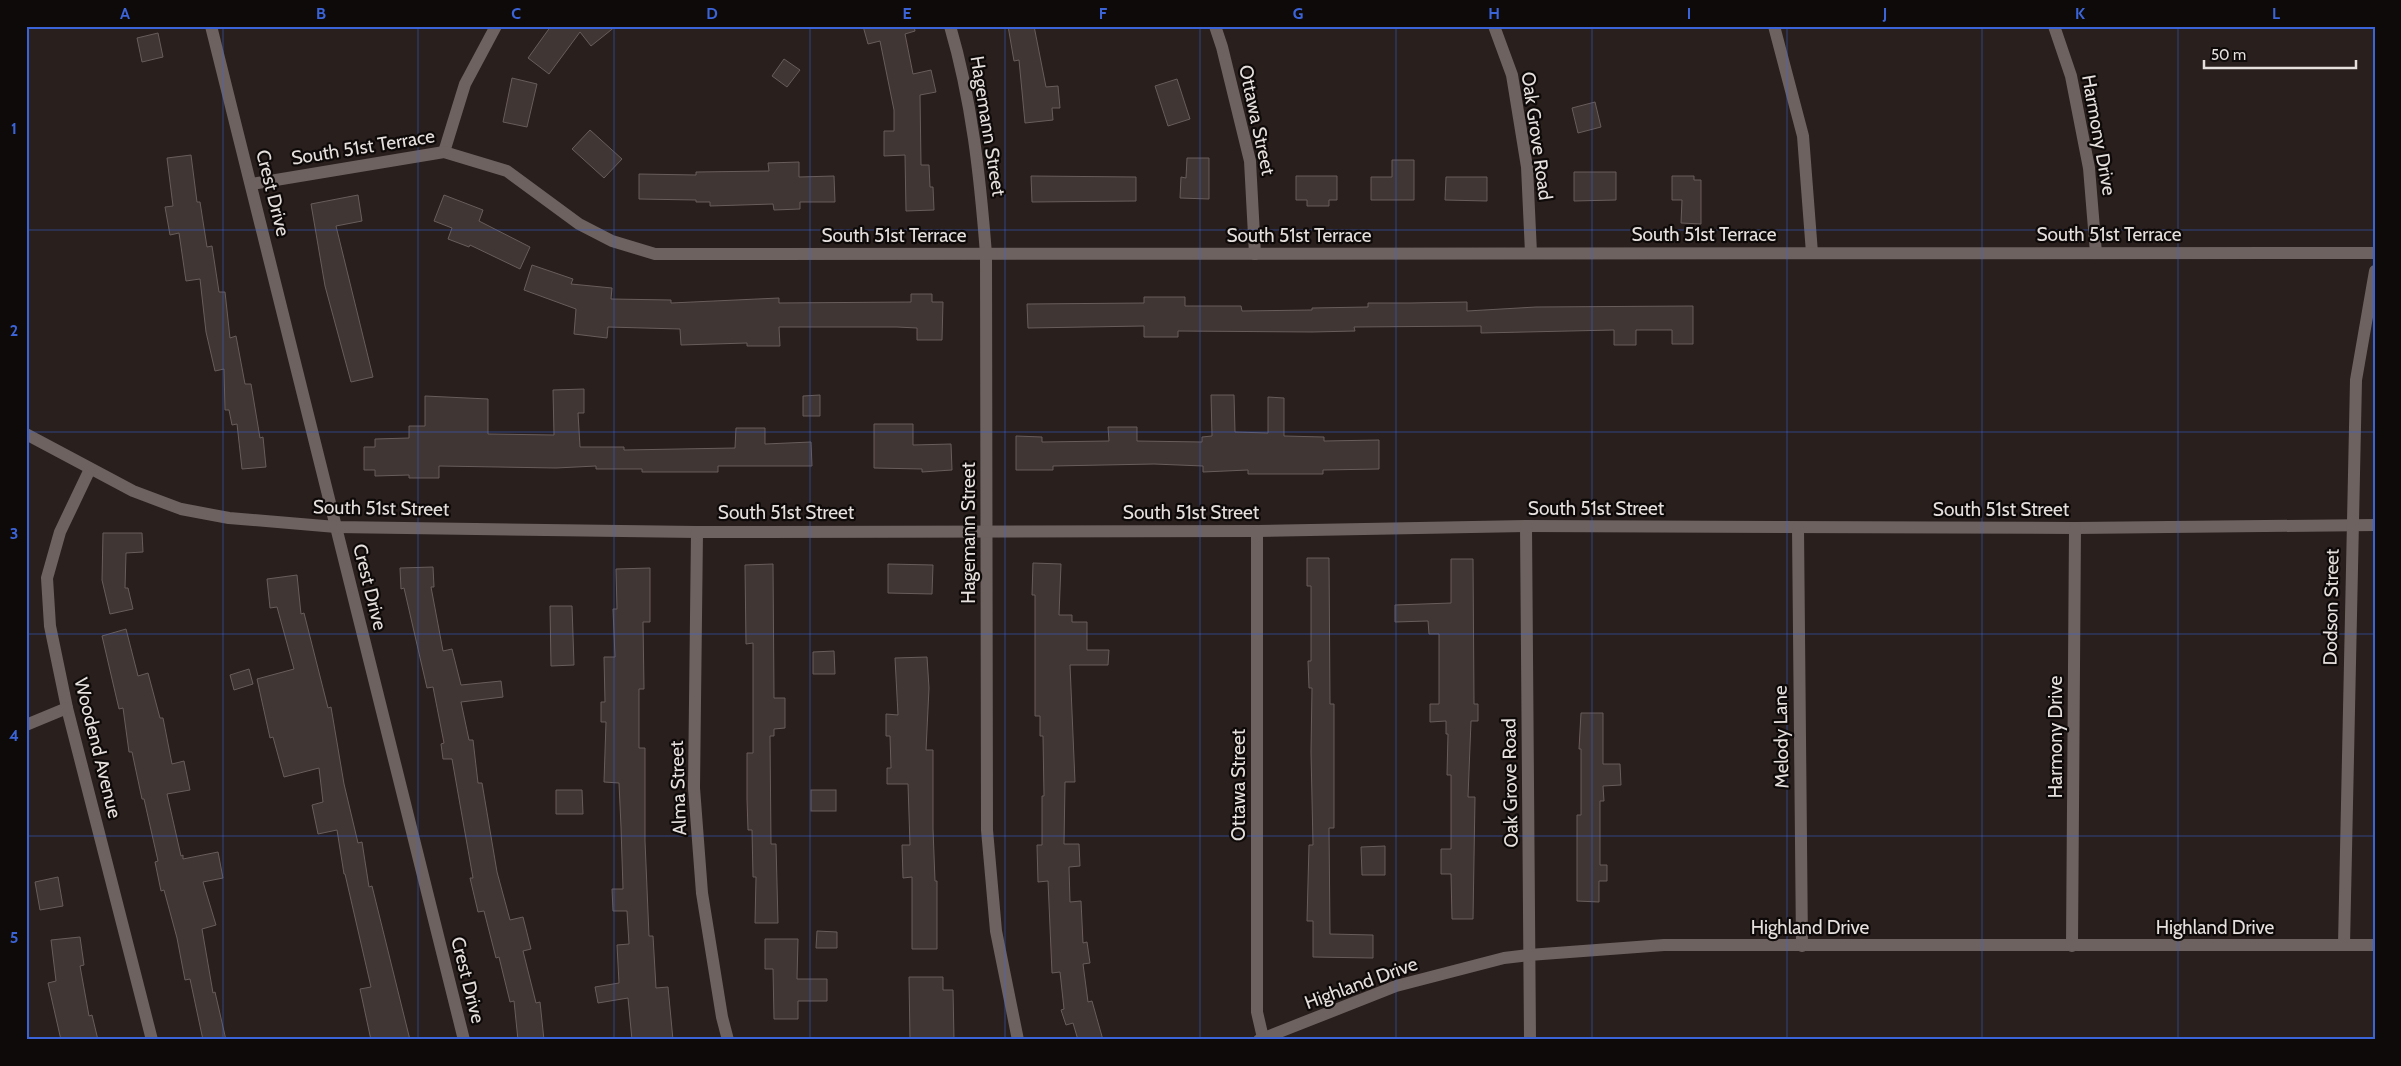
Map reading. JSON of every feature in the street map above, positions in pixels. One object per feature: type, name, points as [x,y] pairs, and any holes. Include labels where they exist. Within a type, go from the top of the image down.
[{"type":"street","name":"Crest Drive","points":[[211,26],[252,184],[464,1040]]},
{"type":"street","points":[[444,152],[465,84],[496,26]]},
{"type":"street","name":"Hagemann Street","points":[[950,26],[961,62],[979,163],[986,254],[988,830],[996,931],[1018,1040]]},
{"type":"street","name":"Ottawa Street","points":[[1215,26],[1222,47],[1250,161],[1255,254]]},
{"type":"street","name":"Oak Grove Road","points":[[1494,26],[1512,75],[1526,157],[1531,253]]},
{"type":"street","points":[[1774,26],[1803,136],[1812,253]]},
{"type":"street","name":"Harmony Drive","points":[[2054,26],[2071,76],[2089,168],[2096,253]]},
{"type":"street","name":"South 51st Terrace","points":[[252,184],[444,152],[507,171],[579,224],[612,241],[655,254],[2375,253]]},
{"type":"street","name":"Dodson Street","points":[[2344,946],[2351,525],[2356,380],[2375,271]]},
{"type":"street","name":"South 51st Street","points":[[26,434],[133,491],[181,509],[229,518],[336,527],[697,532],[1257,531],[1526,526],[2075,528],[2375,525]]},
{"type":"street","name":"Woodend Avenue","points":[[90,469],[60,532],[47,578],[50,626],[67,708],[152,1040]]},
{"type":"street","name":"Oak Grove Road","points":[[1526,526],[1530,1040]]},
{"type":"street","name":"Melody Lane","points":[[1798,528],[1802,946]]},
{"type":"street","name":"Harmony Drive","points":[[2072,946],[2075,528]]},
{"type":"street","name":"Ottawa Street","points":[[1257,531],[1257,1012],[1261,1039]]},
{"type":"street","name":"Alma Street","points":[[697,532],[694,788],[702,892],[722,1017],[728,1040]]},
{"type":"street","points":[[26,725],[67,708]]},
{"type":"street","name":"Highland Drive","points":[[1261,1039],[1396,986],[1504,958],[1529,955],[1664,946],[2375,945]]},
{"type":"building","points":[[551,26],[616,26],[591,46],[580,32],[549,74],[528,58]]},
{"type":"building","points":[[863,26],[914,26],[915,31],[905,34],[913,74],[931,70],[936,92],[920,95],[921,165],[929,165],[930,187],[933,187],[934,210],[906,211],[905,155],[884,156],[884,131],[894,131],[894,110],[880,41],[868,44]]},
{"type":"building","points":[[1008,26],[1034,26],[1046,87],[1058,86],[1060,108],[1052,108],[1053,120],[1025,123],[1019,60],[1014,61]]},
{"type":"building","points":[[158,33],[163,57],[142,62],[137,38]]},
{"type":"building","points":[[784,59],[800,70],[787,87],[772,76]]},
{"type":"building","points":[[512,78],[537,84],[527,127],[503,122]]},
{"type":"building","points":[[1177,79],[1190,119],[1168,126],[1155,86]]},
{"type":"building","points":[[1595,102],[1601,127],[1578,133],[1572,108]]},
{"type":"building","points":[[590,130],[622,159],[604,178],[572,149]]},
{"type":"building","points":[[191,155],[197,202],[200,202],[207,247],[212,246],[219,292],[225,292],[230,338],[236,336],[245,384],[251,384],[260,438],[263,437],[266,467],[242,469],[237,424],[232,425],[229,410],[225,410],[224,369],[215,371],[206,332],[200,279],[186,281],[179,233],[170,235],[165,207],[173,206],[167,158]]},
{"type":"building","points":[[1187,158],[1209,158],[1209,199],[1180,198],[1181,177],[1186,178]]},
{"type":"building","points":[[1392,160],[1414,160],[1414,200],[1371,200],[1371,177],[1392,177]]},
{"type":"building","points":[[799,162],[799,177],[834,176],[835,202],[800,202],[800,209],[774,210],[773,204],[710,206],[710,202],[696,202],[696,200],[639,199],[639,174],[696,175],[696,172],[769,171],[768,163]]},
{"type":"building","points":[[1574,172],[1616,172],[1616,200],[1574,201]]},
{"type":"building","points":[[1031,176],[1136,177],[1136,201],[1032,202]]},
{"type":"building","points":[[1296,176],[1337,176],[1337,200],[1329,200],[1329,206],[1307,206],[1307,200],[1296,200]]},
{"type":"building","points":[[1672,176],[1694,176],[1694,180],[1701,180],[1701,224],[1681,223],[1682,200],[1672,200]]},
{"type":"building","points":[[1446,177],[1487,177],[1487,201],[1445,200]]},
{"type":"building","points":[[358,195],[362,221],[336,226],[373,377],[351,382],[325,286],[311,204]]},
{"type":"building","points":[[444,195],[483,210],[479,221],[530,247],[520,269],[470,245],[469,247],[448,239],[452,228],[434,221]]},
{"type":"building","points":[[532,265],[573,279],[571,284],[612,288],[611,299],[671,300],[671,303],[779,298],[779,303],[911,302],[911,294],[932,294],[932,302],[943,302],[942,340],[917,340],[917,328],[897,327],[779,327],[780,346],[747,346],[747,343],[681,345],[680,329],[608,327],[607,338],[574,334],[576,309],[524,290]]},
{"type":"building","points":[[1144,297],[1185,297],[1185,306],[1241,306],[1242,311],[1368,307],[1368,303],[1467,302],[1467,311],[1536,307],[1693,306],[1693,344],[1672,344],[1672,330],[1636,330],[1636,345],[1614,345],[1614,330],[1481,333],[1481,326],[1354,327],[1355,331],[1312,332],[1178,331],[1178,337],[1144,337],[1144,326],[1028,328],[1027,304],[1144,303]]},
{"type":"building","points":[[584,389],[584,413],[578,413],[580,447],[624,447],[624,450],[735,448],[736,428],[765,428],[765,444],[811,442],[812,466],[718,466],[718,472],[642,472],[642,469],[596,469],[596,466],[556,468],[439,466],[439,478],[409,478],[409,475],[375,476],[375,470],[364,470],[364,447],[375,447],[375,439],[409,438],[409,426],[425,426],[425,396],[488,399],[488,434],[554,435],[553,390]]},
{"type":"building","points":[[820,395],[820,416],[803,416],[803,396]]},
{"type":"building","points":[[1211,395],[1234,395],[1235,432],[1268,433],[1268,397],[1284,398],[1284,436],[1324,437],[1324,441],[1379,440],[1379,469],[1323,470],[1323,474],[1248,474],[1248,470],[1203,472],[1203,466],[1154,464],[1053,466],[1053,470],[1016,470],[1016,436],[1042,437],[1042,442],[1109,441],[1108,427],[1137,427],[1137,441],[1202,442],[1202,437],[1212,436]]},
{"type":"building","points":[[874,424],[913,424],[913,445],[951,444],[952,470],[922,472],[922,469],[874,468]]},
{"type":"building","points":[[103,533],[142,533],[143,552],[126,553],[125,588],[128,588],[133,609],[110,614],[102,580]]},
{"type":"building","points":[[1307,558],[1329,558],[1330,704],[1334,704],[1334,828],[1329,828],[1330,934],[1373,935],[1373,958],[1313,957],[1313,921],[1307,921],[1309,845],[1313,845],[1312,688],[1309,688],[1308,661],[1311,661],[1311,586],[1307,586]]},
{"type":"building","points":[[1451,559],[1473,559],[1474,704],[1478,704],[1478,721],[1471,721],[1468,797],[1475,797],[1473,919],[1452,919],[1451,874],[1441,874],[1441,849],[1451,849],[1451,775],[1447,775],[1448,734],[1446,734],[1446,721],[1430,722],[1430,704],[1439,704],[1439,634],[1429,634],[1428,621],[1395,622],[1395,605],[1451,603]]},
{"type":"building","points":[[1033,563],[1061,564],[1059,615],[1072,615],[1072,622],[1087,622],[1087,650],[1109,650],[1108,665],[1070,665],[1075,782],[1065,782],[1064,844],[1079,844],[1080,866],[1069,867],[1070,902],[1081,901],[1083,943],[1087,942],[1090,963],[1083,964],[1088,1002],[1092,1001],[1103,1040],[1078,1040],[1073,1023],[1066,1025],[1061,1010],[1064,1009],[1060,972],[1052,973],[1048,881],[1038,882],[1037,845],[1042,845],[1042,796],[1044,796],[1043,736],[1040,736],[1040,716],[1035,716],[1035,595],[1032,595]]},
{"type":"building","points":[[773,564],[774,698],[785,698],[785,728],[774,729],[774,736],[770,736],[771,844],[776,844],[778,923],[755,923],[756,877],[753,877],[752,830],[748,830],[747,799],[747,753],[753,753],[753,643],[746,644],[745,565]]},
{"type":"building","points":[[888,564],[933,565],[932,594],[888,593]]},
{"type":"building","points":[[433,567],[434,587],[431,587],[443,651],[452,649],[461,685],[501,681],[503,697],[461,702],[469,740],[473,740],[478,783],[482,783],[497,872],[510,920],[523,917],[531,949],[523,951],[536,1003],[540,1002],[544,1040],[518,1040],[514,1001],[510,1002],[499,957],[496,958],[484,911],[478,912],[470,878],[473,878],[452,759],[443,759],[441,744],[444,743],[433,687],[427,688],[404,588],[401,589],[400,568]]},
{"type":"building","points":[[650,568],[650,622],[643,622],[644,689],[639,689],[639,748],[645,748],[645,841],[649,936],[653,936],[656,988],[668,987],[673,1040],[632,1040],[628,998],[598,1003],[595,987],[619,983],[617,945],[629,944],[627,911],[613,911],[612,889],[623,889],[621,827],[619,783],[604,782],[606,722],[601,722],[601,702],[605,702],[604,657],[615,657],[613,609],[617,609],[616,569]]},
{"type":"building","points":[[297,575],[301,614],[304,613],[328,708],[331,707],[344,784],[358,843],[362,842],[369,887],[372,886],[410,1040],[371,1040],[360,989],[371,987],[344,874],[337,830],[318,834],[312,805],[323,802],[319,768],[284,777],[273,737],[270,738],[257,679],[294,669],[277,607],[270,608],[267,579]]},
{"type":"building","points":[[550,606],[572,606],[574,665],[551,666]]},
{"type":"building","points":[[126,629],[138,676],[148,673],[160,718],[163,718],[172,764],[184,761],[190,790],[167,794],[181,856],[183,855],[183,859],[218,852],[223,878],[203,882],[216,925],[202,929],[213,993],[215,992],[226,1040],[203,1040],[190,979],[185,980],[177,938],[164,890],[161,891],[155,862],[158,861],[132,752],[129,752],[123,708],[119,709],[102,636]]},
{"type":"building","points":[[834,651],[835,674],[813,674],[813,652]]},
{"type":"building","points":[[927,657],[929,688],[926,750],[933,750],[933,829],[935,881],[937,881],[937,949],[912,949],[912,877],[903,878],[902,845],[910,845],[908,784],[887,784],[887,768],[891,768],[890,736],[886,736],[886,714],[898,715],[895,658]]},
{"type":"building","points":[[249,669],[253,684],[234,690],[230,675]]},
{"type":"building","points":[[1581,713],[1603,713],[1603,764],[1620,764],[1621,785],[1603,786],[1604,801],[1600,801],[1600,865],[1607,865],[1607,881],[1599,881],[1599,902],[1577,901],[1577,815],[1581,815],[1581,749],[1579,749]]},
{"type":"building","points":[[556,790],[582,790],[583,814],[556,814]]},
{"type":"building","points":[[811,790],[836,790],[836,811],[811,811]]},
{"type":"building","points":[[1385,846],[1385,875],[1362,875],[1361,847]]},
{"type":"building","points":[[58,877],[63,906],[40,910],[35,882]]},
{"type":"building","points":[[817,931],[837,932],[837,948],[816,948]]},
{"type":"building","points":[[80,937],[84,965],[80,966],[89,1016],[92,1015],[98,1040],[61,1040],[48,983],[56,981],[51,940]]},
{"type":"building","points":[[765,939],[798,939],[797,979],[827,979],[827,1001],[798,1001],[798,1019],[774,1019],[773,969],[765,969]]},
{"type":"building","points":[[909,977],[943,977],[943,990],[953,990],[954,1040],[910,1040]]}]
